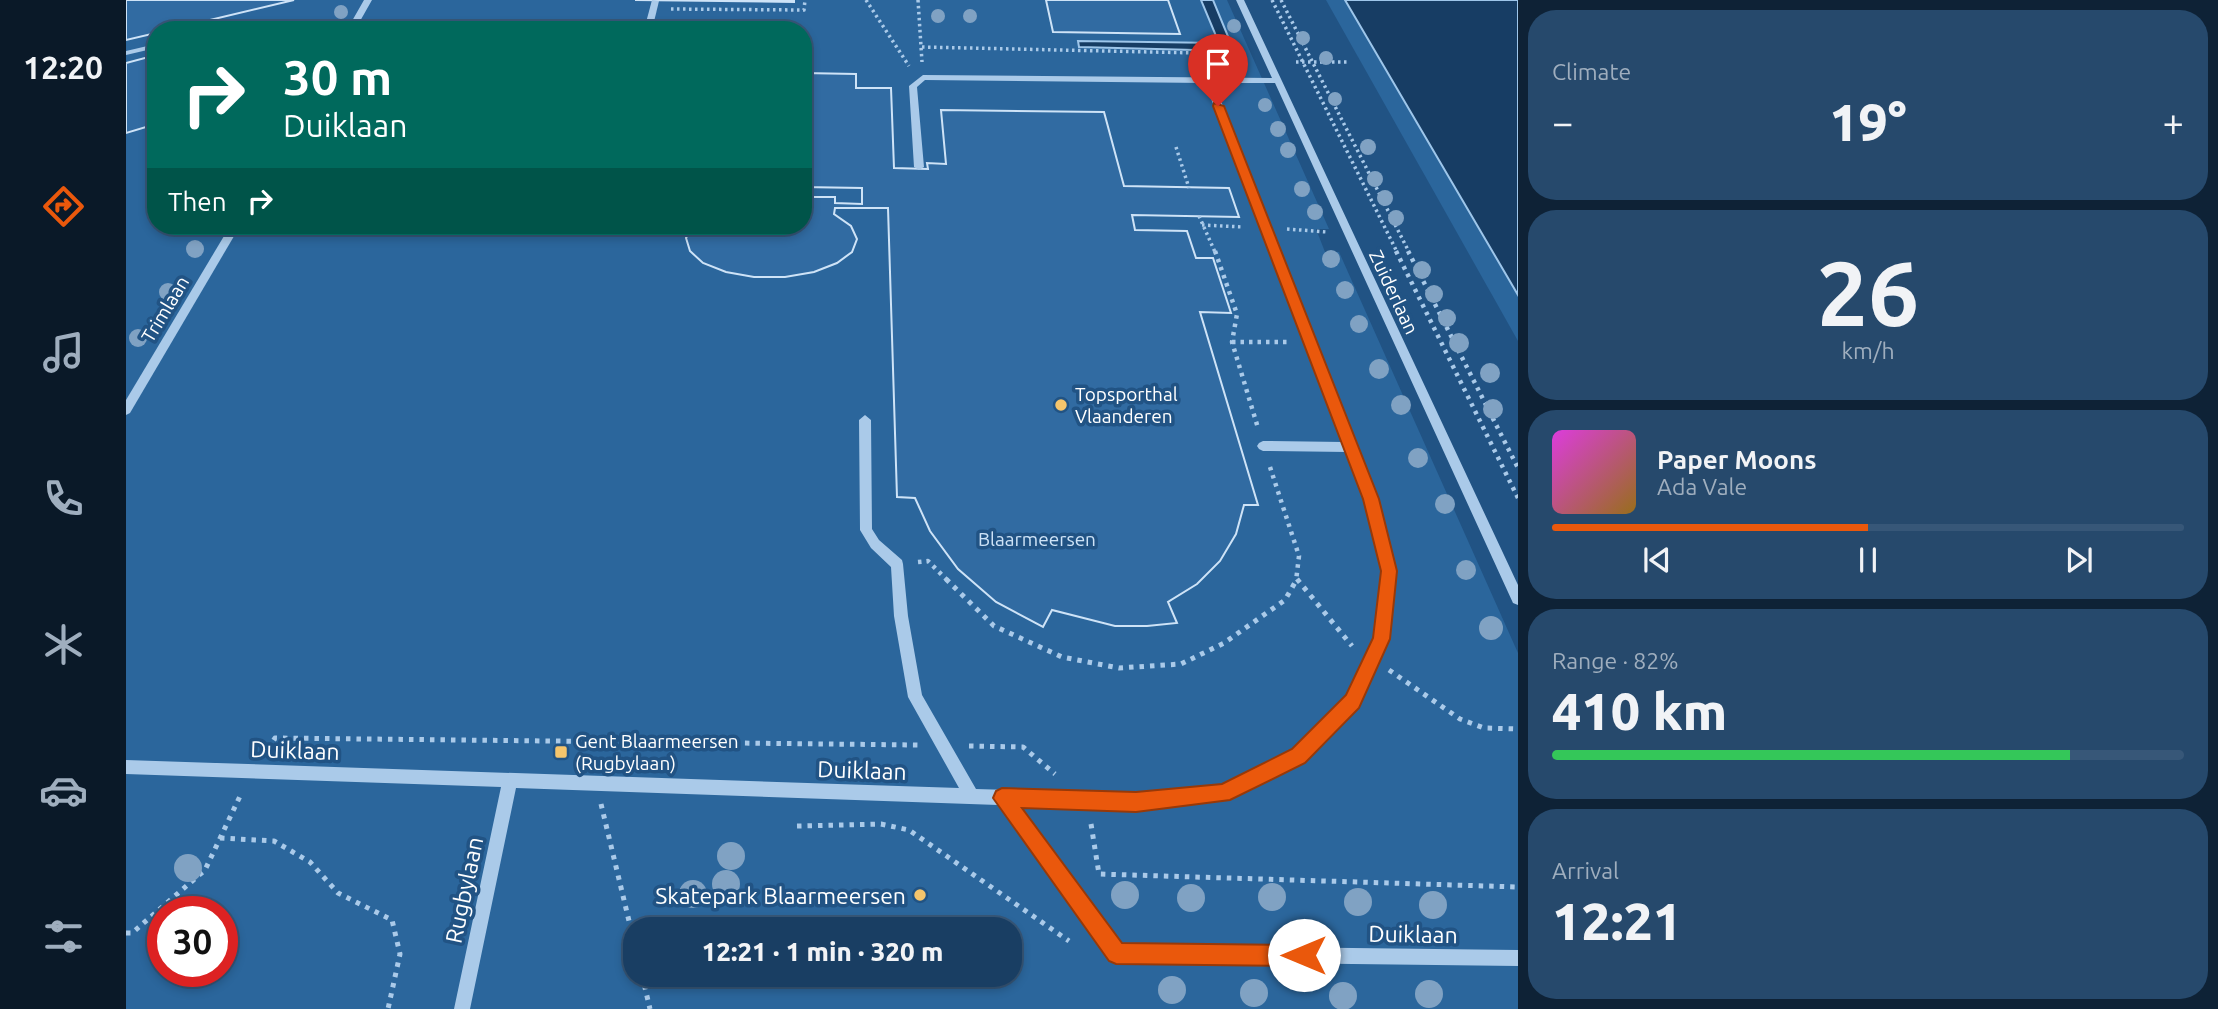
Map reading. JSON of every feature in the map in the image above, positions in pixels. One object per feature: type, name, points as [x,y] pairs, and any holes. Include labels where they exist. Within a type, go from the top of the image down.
[{"type":"street","points":[[356,21],[368,0]]},
{"type":"street","name":"Zuiderlaan","points":[[1240,0],[1518,599]]},
{"type":"street","points":[[126,53],[147,48]]},
{"type":"street","points":[[919,167],[913,86],[923,77],[1278,81]]},
{"type":"street","points":[[1002,798],[1136,802],[1224,793],[1298,756],[1352,702],[1381,639],[1389,571],[1371,499],[1209,81]]},
{"type":"street","name":"Trimlaan","points":[[126,410],[230,235]]},
{"type":"street","points":[[865,420],[866,530],[897,564],[901,617],[915,697],[972,797]]},
{"type":"street","points":[[1263,446],[1350,447]]},
{"type":"street","name":"Duiklaan","points":[[126,767],[1002,798],[1116,953],[1518,958]]},
{"type":"street","name":"Rugbylaan","points":[[462,1009],[510,780]]},
{"type":"path","points":[[654,5],[804,10],[805,0]]},
{"type":"path","points":[[866,0],[912,72],[923,77],[918,0]]},
{"type":"path","points":[[1272,0],[1518,498]]},
{"type":"path","points":[[1281,0],[1518,468]]},
{"type":"path","points":[[922,47],[1247,54],[1248,62]]},
{"type":"path","points":[[1296,62],[1348,62]]},
{"type":"path","points":[[1176,147],[1189,188]]},
{"type":"path","points":[[897,564],[928,561],[994,625],[1062,657],[1119,668],[1181,664],[1224,643],[1285,600],[1297,579],[1299,556],[1232,342],[1237,314],[1218,258],[1199,216]]},
{"type":"path","points":[[1202,225],[1348,233]]},
{"type":"path","points":[[1232,342],[1310,342]]},
{"type":"path","points":[[1297,579],[1346,642],[1460,719],[1484,728],[1518,729]]},
{"type":"path","points":[[596,783],[628,917]]},
{"type":"path","points":[[797,826],[881,824],[909,830],[1069,941]]},
{"type":"path","points":[[220,838],[274,841],[310,862],[338,893],[392,919],[400,954],[388,1009]]},
{"type":"path","points":[[1098,874],[1518,887]]},
{"type":"path","points":[[645,987],[650,1009]]},
{"type":"green space","name":"Blaarmeersen","points":[[126,0],[1227,0],[1329,229],[1316,229],[1325,252],[1339,252],[1518,653],[1518,1009],[126,1009]]},
{"type":"green space","points":[[1326,0],[1345,0],[1518,295],[1518,341]]},
{"type":"shaded area","points":[[1201,0],[1213,0],[1234,51],[1079,47],[1078,41],[1219,43]]},
{"type":"shaded area","points":[[1345,0],[1518,0],[1518,295]]},
{"type":"building","points":[[126,0],[294,0],[206,21],[147,21],[147,35],[126,40]]},
{"type":"building","points":[[635,0],[794,0],[794,2]]},
{"type":"building","points":[[1046,0],[1168,0],[1180,34],[1053,32]]},
{"type":"building","points":[[147,57],[147,127],[126,133],[126,63]]},
{"type":"building","name":"Topsporthal Vlaanderen","points":[[812,73],[856,74],[856,88],[891,88],[894,168],[928,169],[927,163],[946,164],[941,110],[1104,112],[1124,186],[1229,188],[1239,217],[1132,215],[1135,230],[1187,231],[1196,258],[1213,258],[1231,313],[1200,312],[1258,505],[1244,505],[1236,534],[1220,561],[1197,584],[1168,602],[1177,623],[1115,626],[1052,610],[1043,627],[996,602],[958,569],[930,531],[915,498],[897,497],[888,208],[835,208],[834,214],[851,226],[857,239],[852,252],[837,263],[814,272],[785,277],[754,277],[726,272],[703,263],[690,251],[686,238],[688,235],[812,235],[812,197],[835,197],[835,203],[862,204],[862,188],[812,187]]},
{"type":"place","name":"Topsporthal Vlaanderen","points":[[1061,405]]},
{"type":"place","name":"Gent Blaarmeersen (Rugbylaan)","points":[[561,752]]},
{"type":"place","name":"Skatepark Blaarmeersen","points":[[920,895]]},
{"type":"route","points":[[1218,106],[1371,499],[1389,571],[1381,639],[1352,702],[1298,756],[1224,793],[1136,802],[1002,798],[1116,953],[1304,955]]}]
